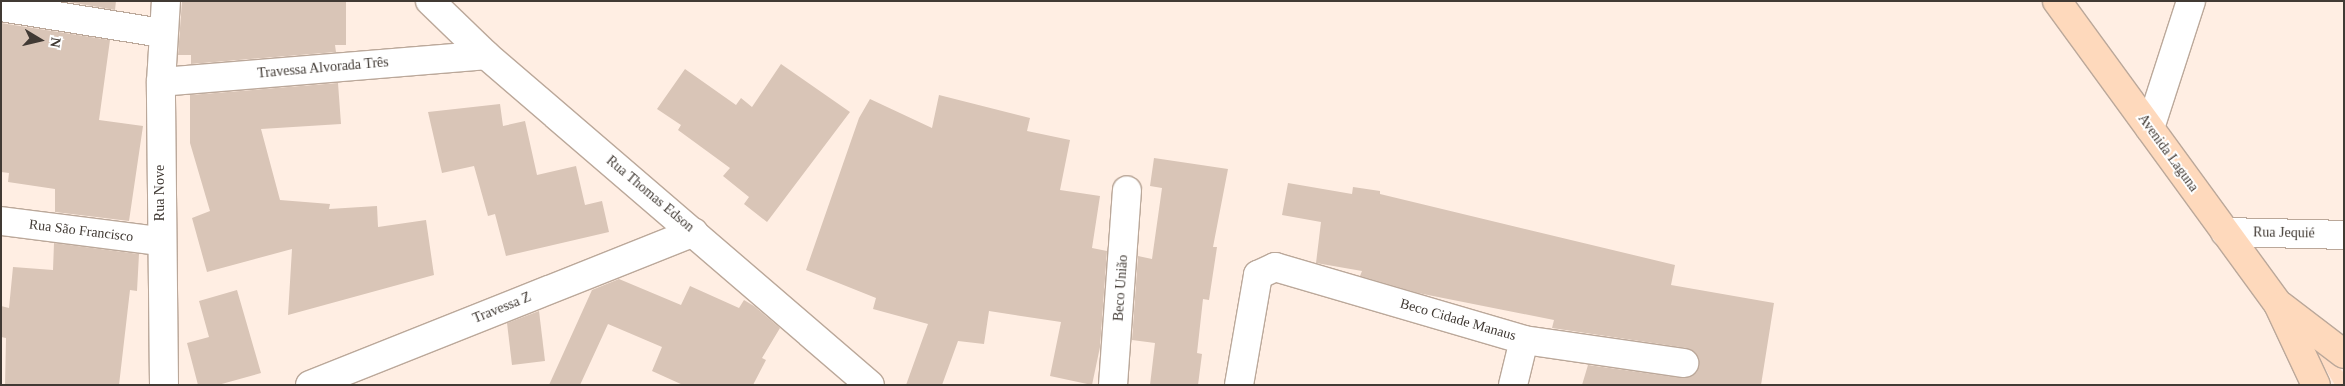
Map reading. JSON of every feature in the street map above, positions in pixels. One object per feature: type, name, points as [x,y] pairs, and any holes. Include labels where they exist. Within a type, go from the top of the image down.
[{"type":"main road","name":"Avenida Laguna","points":[[2057,1],[2278,304],[2316,385]]},
{"type":"main road","name":"Avenida Laguna","points":[[2278,304],[2344,354]]},
{"type":"street","name":"Rua Nove","points":[[164,385],[160,241],[162,33],[166,1]]},
{"type":"street","name":"Rua Thomas Edson","points":[[430,1],[486,55],[870,385]]},
{"type":"street","points":[[2150,128],[2191,1]]},
{"type":"street","points":[[1,7],[162,33]]},
{"type":"street","name":"Travessa Alvorada Três","points":[[161,82],[486,55]]},
{"type":"street","name":"Beco União","points":[[1113,385],[1127,191]]},
{"type":"street","name":"Rua São Francisco","points":[[1,221],[160,241]]},
{"type":"street","name":"Travessa Z","points":[[310,385],[694,232]]},
{"type":"street","name":"Rua Jequié","points":[[2225,232],[2344,235]]},
{"type":"street","name":"Beco Cidade Manaus","points":[[1239,385],[1258,275],[1274,267],[1524,340],[1684,363]]},
{"type":"street","points":[[1513,385],[1524,340]]},
{"type":"shaded area","points":[[2299,325],[2344,373],[2344,385],[2335,385]]},
{"type":"building","points":[[63,1],[116,1],[115,10]]},
{"type":"building","points":[[182,1],[346,2],[346,45],[335,45],[336,52],[191,64],[191,55],[178,55]]},
{"type":"building","points":[[1,23],[110,40],[99,120],[143,126],[129,221],[55,212],[55,189],[8,182],[9,173],[1,172]]},
{"type":"building","points":[[781,64],[850,112],[767,222],[744,204],[749,197],[723,176],[730,168],[678,130],[681,125],[657,109],[685,69],[736,105],[741,98],[752,107]]},
{"type":"building","points":[[338,83],[341,124],[261,129],[280,200],[330,204],[329,209],[377,206],[378,227],[426,220],[434,275],[288,315],[292,249],[207,272],[192,218],[210,211],[190,143],[190,95]]},
{"type":"building","points":[[939,95],[1030,118],[1027,131],[1070,140],[1060,190],[1100,196],[1092,248],[1107,251],[1100,347],[1092,385],[1050,376],[1061,322],[989,311],[984,344],[958,341],[942,385],[906,385],[928,324],[873,309],[876,298],[806,270],[859,118],[870,99],[932,128]]},
{"type":"building","points":[[500,104],[503,126],[525,121],[537,175],[576,166],[585,205],[602,201],[609,232],[506,256],[495,214],[488,216],[474,166],[442,173],[428,112]]},
{"type":"building","points":[[1154,158],[1228,169],[1213,247],[1217,247],[1209,300],[1203,299],[1197,353],[1202,354],[1198,385],[1150,385],[1155,343],[1132,340],[1138,256],[1152,259],[1162,188],[1150,186]]},
{"type":"building","points":[[1288,183],[1352,194],[1353,187],[1380,191],[1380,194],[1675,265],[1671,285],[1774,303],[1761,385],[1582,385],[1588,365],[1682,378],[1697,372],[1699,358],[1686,348],[1552,328],[1554,320],[1418,293],[1360,276],[1362,271],[1316,263],[1321,222],[1282,215]]},
{"type":"building","points":[[54,243],[139,254],[137,291],[130,290],[119,385],[5,385],[6,338],[1,337],[1,306],[9,308],[13,267],[53,270]]},
{"type":"building","points":[[619,279],[681,305],[690,286],[739,308],[744,300],[754,306],[780,328],[762,358],[766,360],[753,385],[683,385],[652,371],[662,347],[608,324],[580,385],[549,385],[592,290]]},
{"type":"building","points":[[237,290],[261,373],[218,385],[198,385],[187,343],[209,337],[199,301]]},
{"type":"building","points":[[539,311],[545,361],[512,365],[507,323]]}]
